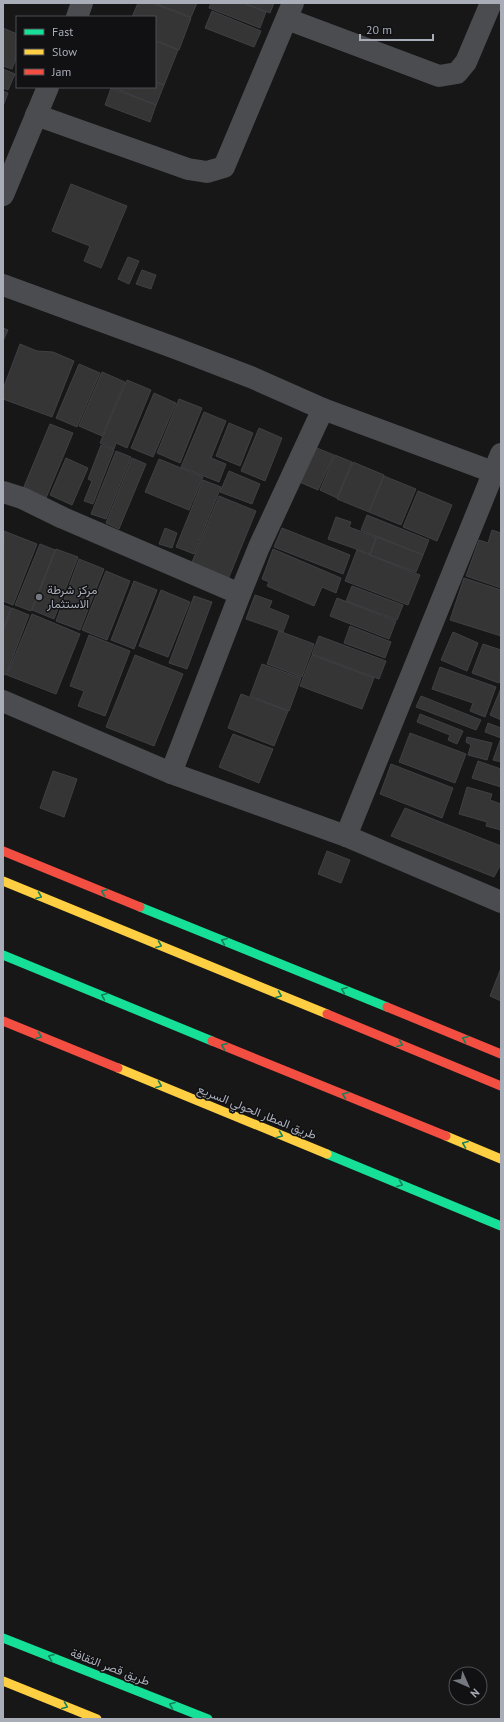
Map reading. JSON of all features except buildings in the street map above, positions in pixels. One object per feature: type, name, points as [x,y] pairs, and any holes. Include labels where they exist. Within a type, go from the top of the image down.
[{"type":"main road","points":[[3,851],[501,1054]]},
{"type":"main road","points":[[3,881],[501,1086]]},
{"type":"main road","points":[[3,955],[501,1158]]},
{"type":"main road","name":"طريق المطار الحولي السريع","points":[[3,1021],[501,1226]]},
{"type":"main road","name":"طريق قصر الثقافة","points":[[3,1638],[208,1719]]},
{"type":"main road","points":[[3,1681],[97,1719]]},
{"type":"street","points":[[76,16],[82,3]]},
{"type":"street","points":[[36,115],[188,169],[207,172],[224,166],[290,11],[439,76],[457,73],[466,62],[491,3]]},
{"type":"street","points":[[4,189],[48,88]]},
{"type":"street","points":[[3,285],[253,378],[323,409],[497,463],[346,836]]},
{"type":"street","points":[[171,773],[259,547],[323,409]]},
{"type":"street","points":[[3,492],[22,498],[63,518],[240,594]]},
{"type":"street","points":[[3,700],[171,773],[346,836],[501,902]]},
{"type":"traffic: fast","points":[[140,907],[387,1007]]},
{"type":"traffic: fast","points":[[3,955],[212,1041]]},
{"type":"traffic: fast","points":[[327,1154],[501,1226]]},
{"type":"traffic: fast","points":[[3,1638],[208,1719]]},
{"type":"traffic: slow","points":[[3,881],[327,1014]]},
{"type":"traffic: slow","points":[[118,1068],[327,1154]]},
{"type":"traffic: slow","points":[[446,1136],[501,1159]]},
{"type":"traffic: slow","points":[[3,1681],[97,1719]]},
{"type":"traffic: jam","points":[[3,851],[140,907]]},
{"type":"traffic: jam","points":[[387,1007],[501,1054]]},
{"type":"traffic: jam","points":[[327,1014],[501,1086]]},
{"type":"traffic: jam","points":[[3,1021],[118,1068]]},
{"type":"traffic: jam","points":[[212,1041],[446,1136]]},
{"type":"place","name":"مركز شرطة الاستثمار","points":[[39,597]]}]
